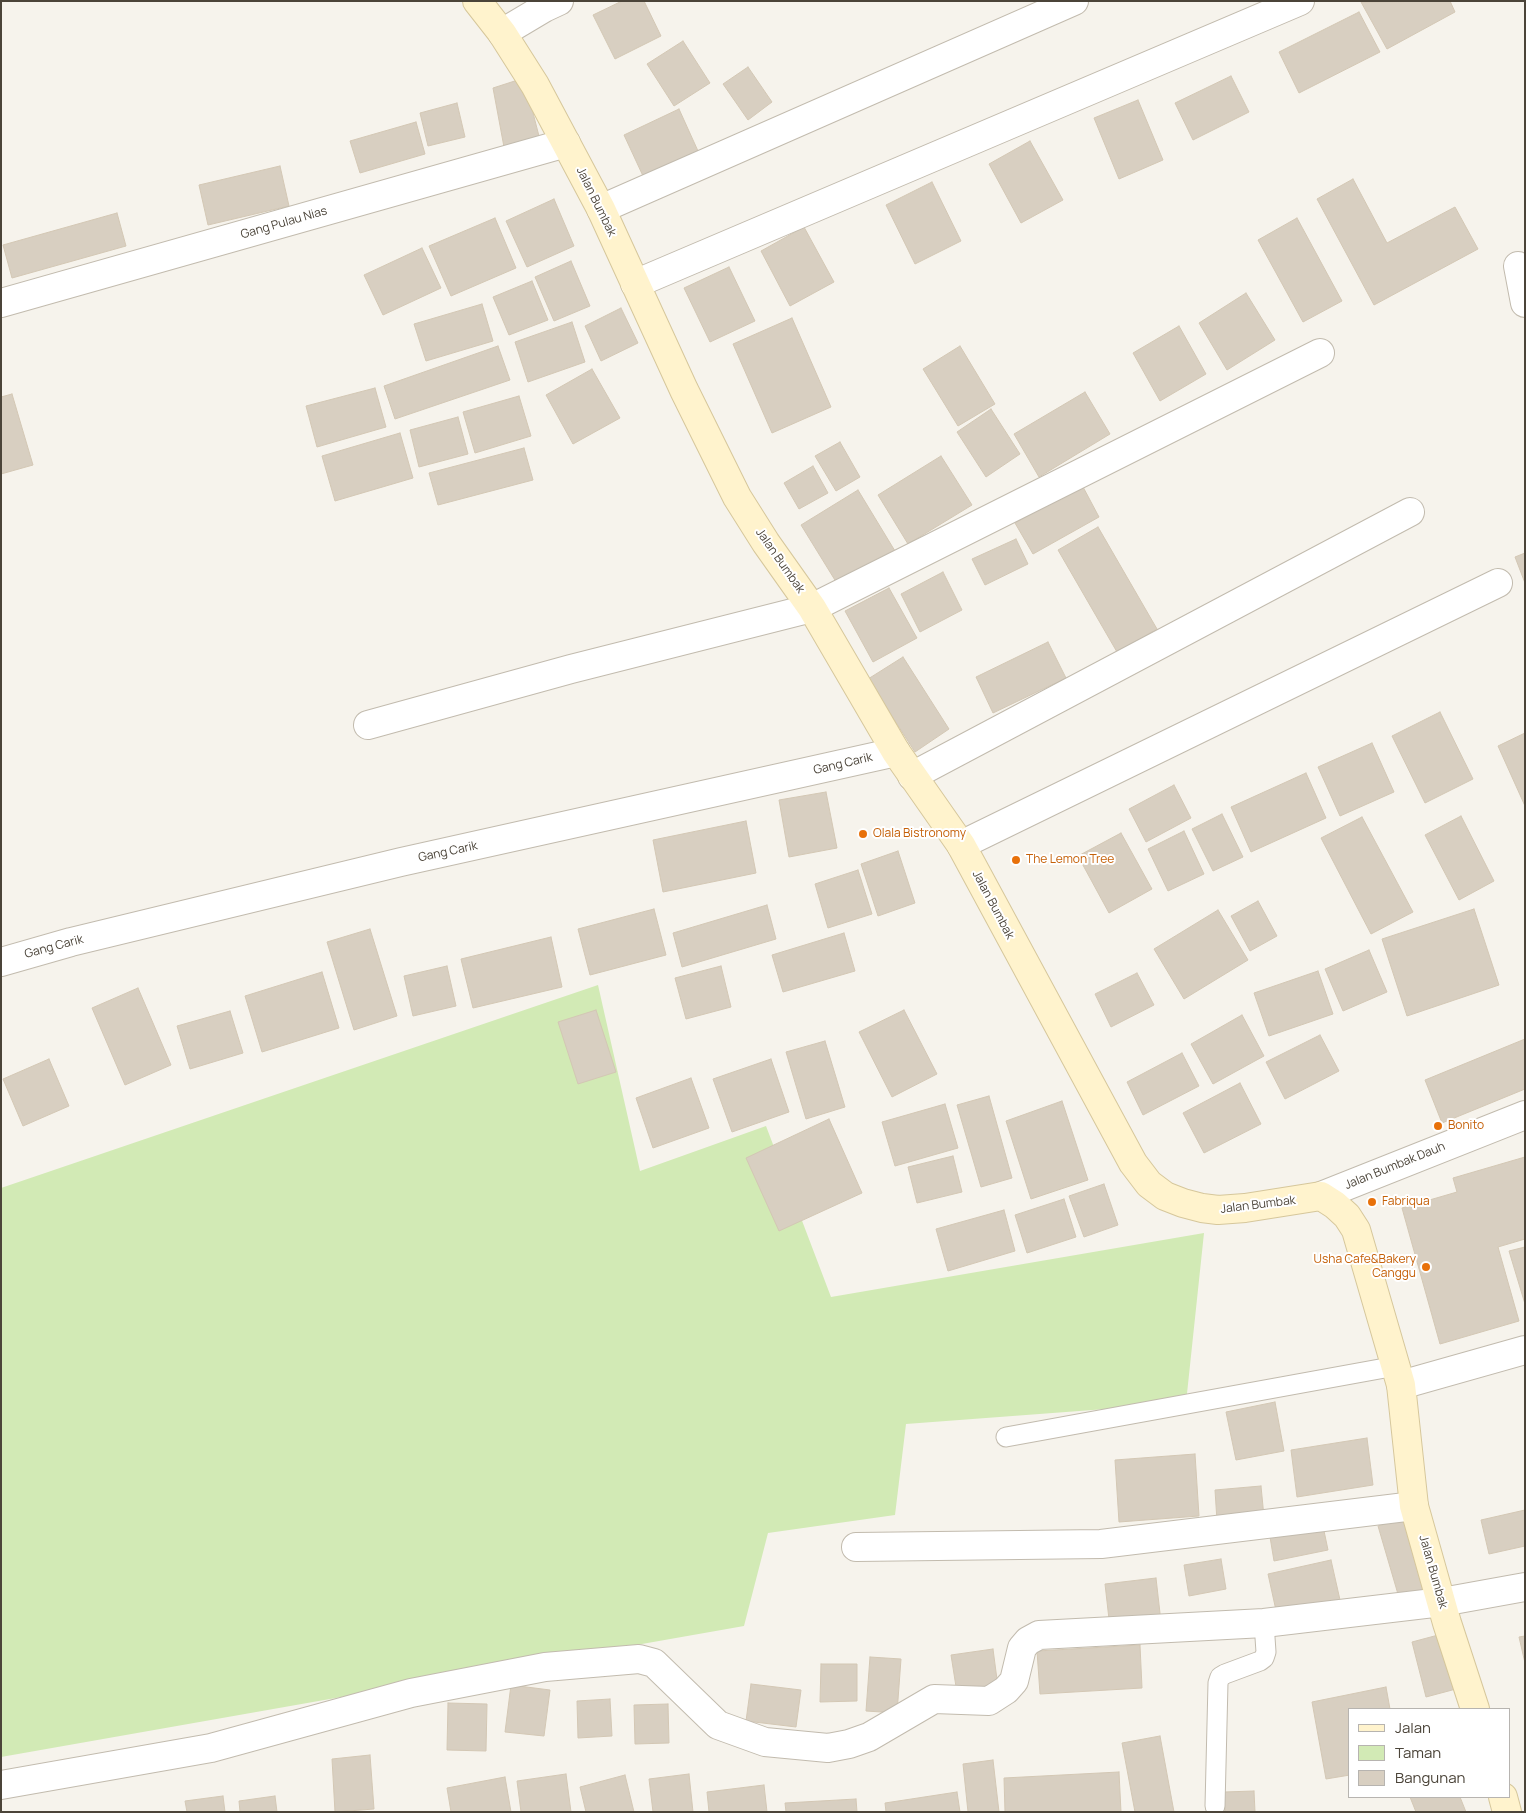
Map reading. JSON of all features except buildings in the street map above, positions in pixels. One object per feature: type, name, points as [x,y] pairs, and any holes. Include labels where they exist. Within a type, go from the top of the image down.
[{"type":"street","name":"Jalan Bumbak","points":[[477,1],[502,33],[535,85],[601,209],[684,390],[737,497],[766,543],[812,608],[896,752],[960,845],[1128,1154],[1148,1184],[1165,1196],[1202,1208],[1218,1210],[1245,1208],[1321,1196],[1335,1204],[1347,1216],[1356,1230],[1398,1376],[1414,1506],[1475,1708]]},
{"type":"street","points":[[502,33],[559,1]]},
{"type":"street","points":[[601,209],[1074,1]]},
{"type":"street","points":[[635,284],[1300,1]]},
{"type":"street","name":"Gang Pulau Nias","points":[[1,303],[566,143]]},
{"type":"street","points":[[1518,266],[1525,304]]},
{"type":"street","points":[[368,724],[572,669],[812,608],[1320,353]]},
{"type":"street","points":[[912,776],[1410,512]]},
{"type":"street","points":[[960,845],[1498,583]]},
{"type":"street","name":"Gang Carik","points":[[1,962],[72,942],[391,865],[896,752]]},
{"type":"street","name":"Jalan Bumbak Dauh","points":[[1321,1196],[1525,1115]]},
{"type":"street","points":[[1398,1376],[1525,1350]]},
{"type":"street","points":[[856,1547],[1101,1544],[1414,1506]]},
{"type":"street","points":[[1,1784],[211,1748],[410,1693],[545,1667],[638,1659],[654,1663],[718,1724],[765,1742],[828,1748],[849,1744],[869,1737],[934,1699],[988,1701],[1006,1690],[1014,1681],[1022,1648],[1028,1641],[1038,1635],[1264,1622],[1442,1602],[1525,1587]]},
{"type":"street","points":[[1502,1798],[1507,1812]]},
{"type":"lane","points":[[1006,1437],[1398,1376]]},
{"type":"lane","points":[[1215,1806],[1218,1683],[1220,1677],[1225,1674],[1264,1658],[1266,1652],[1264,1622]]},
{"type":"green space","points":[[598,985],[640,1171],[766,1126],[831,1297],[1204,1233],[1186,1403],[906,1424],[895,1515],[768,1533],[744,1626],[1,1757],[1,1188]]},
{"type":"place","name":"Olala Bistronomy","points":[[863,834]]},
{"type":"place","name":"The Lemon Tree","points":[[1016,860]]},
{"type":"place","name":"Bonito","points":[[1438,1126]]},
{"type":"place","name":"Fabriqua","points":[[1372,1202]]},
{"type":"place","name":"Usha Cafe&Bakery Canggu","points":[[1426,1267]]}]
